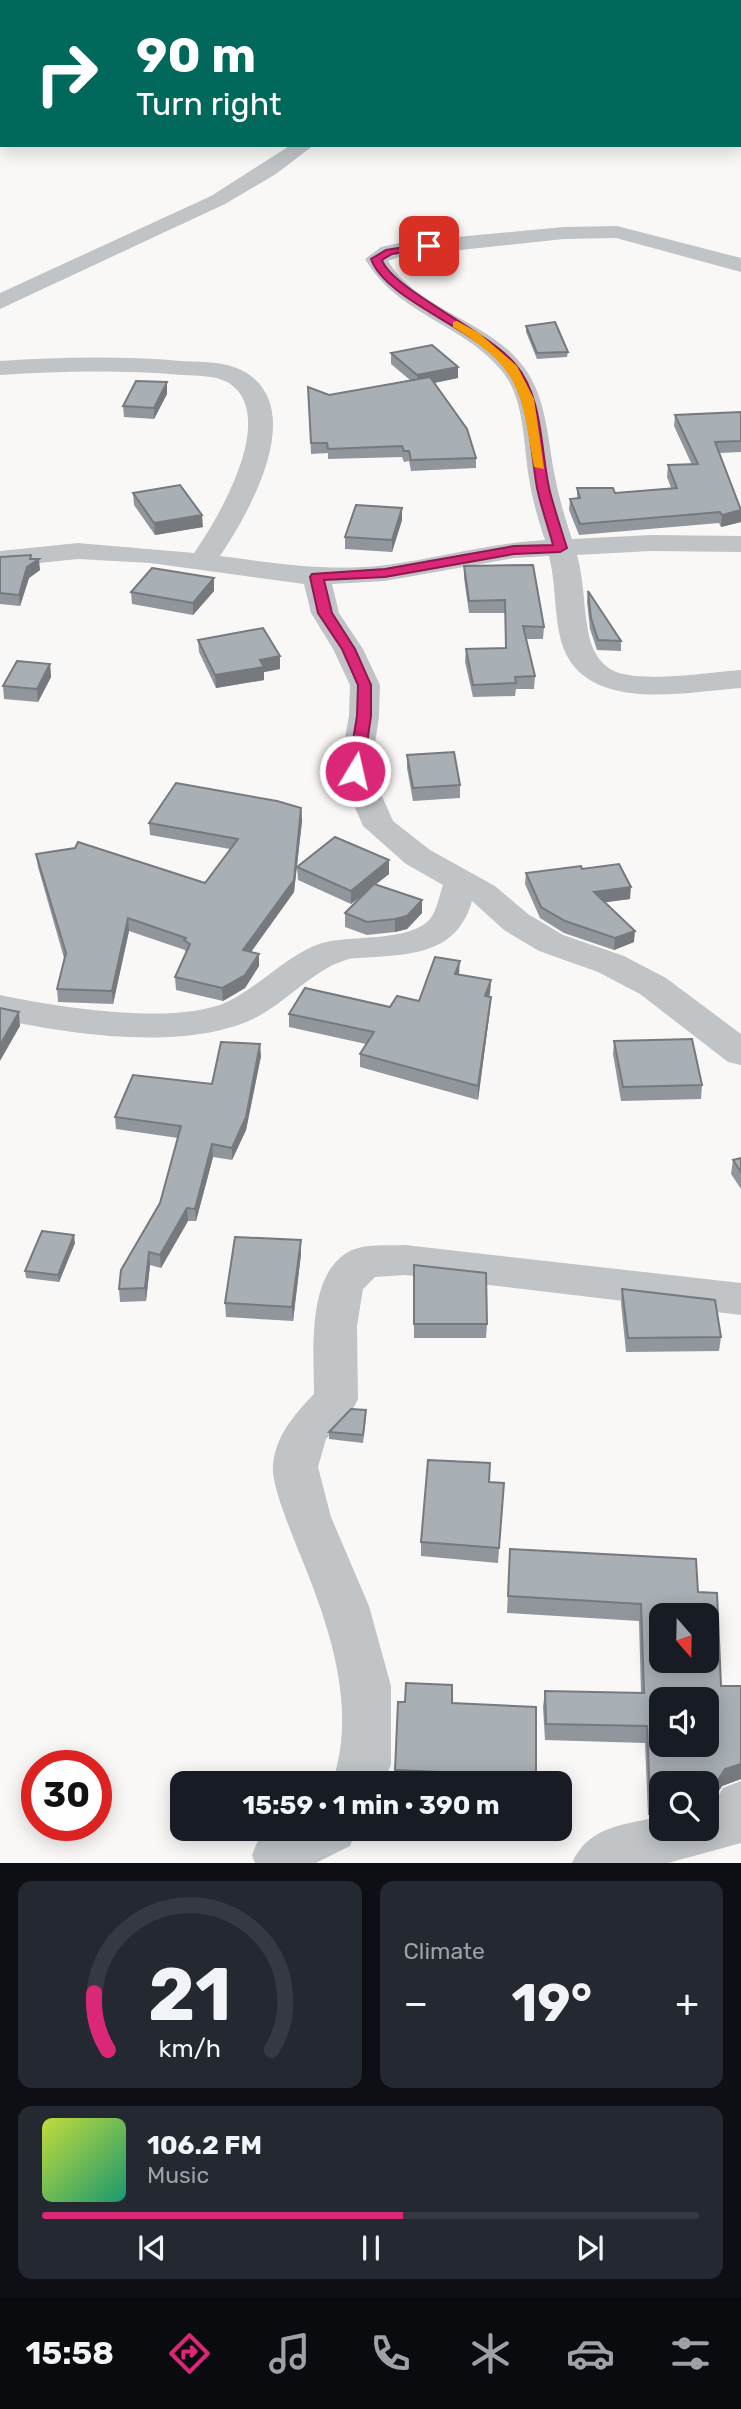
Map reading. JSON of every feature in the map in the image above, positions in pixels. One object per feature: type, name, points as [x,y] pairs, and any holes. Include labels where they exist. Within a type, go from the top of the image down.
[{"type":"street","points":[[0,302],[218,200],[301,147]]},
{"type":"street","points":[[741,265],[633,235],[598,231],[403,250],[382,254],[376,259],[379,267],[399,286],[475,335],[511,366],[528,399],[544,491],[566,569],[569,617],[585,664],[604,678],[633,684],[741,679]]},
{"type":"street","points":[[0,368],[103,363],[167,366],[232,375],[247,386],[256,400],[261,428],[253,472],[225,530],[201,563]]},
{"type":"street","points":[[0,559],[78,551],[150,555],[316,577],[385,573],[514,550],[651,543],[741,544]]},
{"type":"street","points":[[316,577],[325,613],[348,649],[365,685],[364,716],[355,771],[379,826],[418,857],[482,893],[516,922],[551,943],[611,964],[653,986],[741,1053]]},
{"type":"street","points":[[0,1007],[27,1013],[160,1027],[195,1024],[227,1016],[252,1004],[331,952],[345,948],[423,941],[447,922],[461,880]]},
{"type":"street","points":[[362,1771],[365,1764],[366,1686],[345,1606],[308,1517],[295,1467],[306,1431],[336,1399],[336,1326],[343,1283],[364,1262],[405,1260],[741,1307]]},
{"type":"street","points":[[599,1863],[612,1853],[732,1822],[741,1805]]},
{"type":"street","points":[[278,1855],[307,1841]]},
{"type":"building","points":[[555,322],[568,352],[537,353],[526,326]]},
{"type":"building","points":[[432,345],[458,367],[417,375],[391,353]]},
{"type":"building","points":[[430,377],[467,429],[476,458],[411,460],[409,451],[404,451],[402,446],[328,449],[327,443],[311,443],[308,387],[329,395]]},
{"type":"building","points":[[136,381],[167,382],[154,408],[123,406]]},
{"type":"building","points":[[741,412],[741,441],[715,442],[741,510],[722,515],[720,512],[580,524],[570,499],[580,498],[577,488],[613,488],[615,493],[677,488],[668,465],[698,464],[675,415]]},
{"type":"building","points":[[180,485],[202,515],[154,523],[133,493]]},
{"type":"building","points":[[356,505],[402,508],[392,540],[345,537]]},
{"type":"building","points":[[31,555],[30,559],[39,559],[27,567],[19,595],[0,593],[0,557]]},
{"type":"building","points":[[533,565],[544,627],[523,626],[535,676],[515,677],[516,683],[473,685],[466,649],[506,648],[505,600],[469,601],[464,566]]},
{"type":"building","points":[[152,568],[214,578],[193,603],[131,592]]},
{"type":"building","points":[[588,591],[621,641],[598,640],[591,618]]},
{"type":"building","points":[[263,628],[280,656],[260,660],[264,667],[215,675],[198,640]]},
{"type":"building","points":[[17,661],[50,664],[37,689],[3,686]]},
{"type":"building","points":[[454,752],[460,785],[413,788],[407,755]]},
{"type":"building","points":[[176,783],[277,801],[301,808],[294,880],[243,950],[259,954],[245,975],[222,988],[175,977],[190,944],[184,940],[186,938],[128,918],[112,991],[57,989],[66,953],[36,854],[75,848],[78,842],[205,883],[238,839],[149,823]]},
{"type":"building","points":[[335,837],[389,860],[351,891],[297,867]]},
{"type":"building","points":[[619,864],[631,887],[594,892],[635,931],[615,938],[565,921],[541,907],[526,873],[581,866],[582,869]]},
{"type":"building","points":[[374,884],[422,900],[407,916],[395,919],[367,922],[345,913]]},
{"type":"building","points":[[435,957],[460,961],[455,974],[491,980],[485,996],[491,997],[478,1086],[360,1054],[374,1032],[289,1014],[305,988],[390,1007],[397,996],[419,1001]]},
{"type":"building","points":[[0,1008],[19,1012],[0,1045]]},
{"type":"building","points":[[692,1039],[702,1085],[623,1087],[614,1041]]},
{"type":"building","points":[[221,1042],[260,1044],[246,1117],[232,1148],[212,1144],[195,1209],[187,1208],[160,1255],[149,1252],[145,1288],[119,1289],[121,1270],[160,1203],[181,1126],[115,1117],[133,1075],[212,1084]]},
{"type":"building","points":[[741,1158],[741,1172],[733,1160]]},
{"type":"building","points":[[42,1231],[74,1235],[58,1275],[25,1271]]},
{"type":"building","points":[[235,1237],[301,1240],[292,1307],[225,1303]]},
{"type":"building","points":[[414,1265],[486,1273],[487,1324],[414,1324]]},
{"type":"building","points":[[622,1289],[715,1300],[721,1337],[628,1338]]},
{"type":"building","points":[[351,1409],[366,1410],[363,1435],[329,1432]]},
{"type":"building","points":[[428,1460],[490,1463],[489,1482],[504,1483],[499,1548],[421,1542]]},
{"type":"building","points":[[510,1549],[696,1559],[698,1592],[717,1593],[717,1603],[649,1603],[649,1673],[719,1673],[719,1640],[721,1686],[741,1686],[741,1764],[725,1769],[719,1778],[719,1771],[649,1771],[649,1774],[647,1726],[546,1724],[545,1691],[644,1693],[641,1604],[508,1596]]},
{"type":"building","points":[[406,1683],[452,1685],[452,1703],[536,1707],[536,1771],[395,1770],[398,1702],[405,1702]]},
{"type":"slow traffic","points":[[457,324],[475,335],[511,366],[528,399],[540,467]]},
{"type":"route","points":[[355,771],[364,716],[365,685],[348,649],[325,613],[316,577],[385,573],[514,550],[560,548],[544,491],[528,399],[511,366],[475,335],[427,307],[399,286],[379,267],[376,259],[389,252],[429,246]]}]
